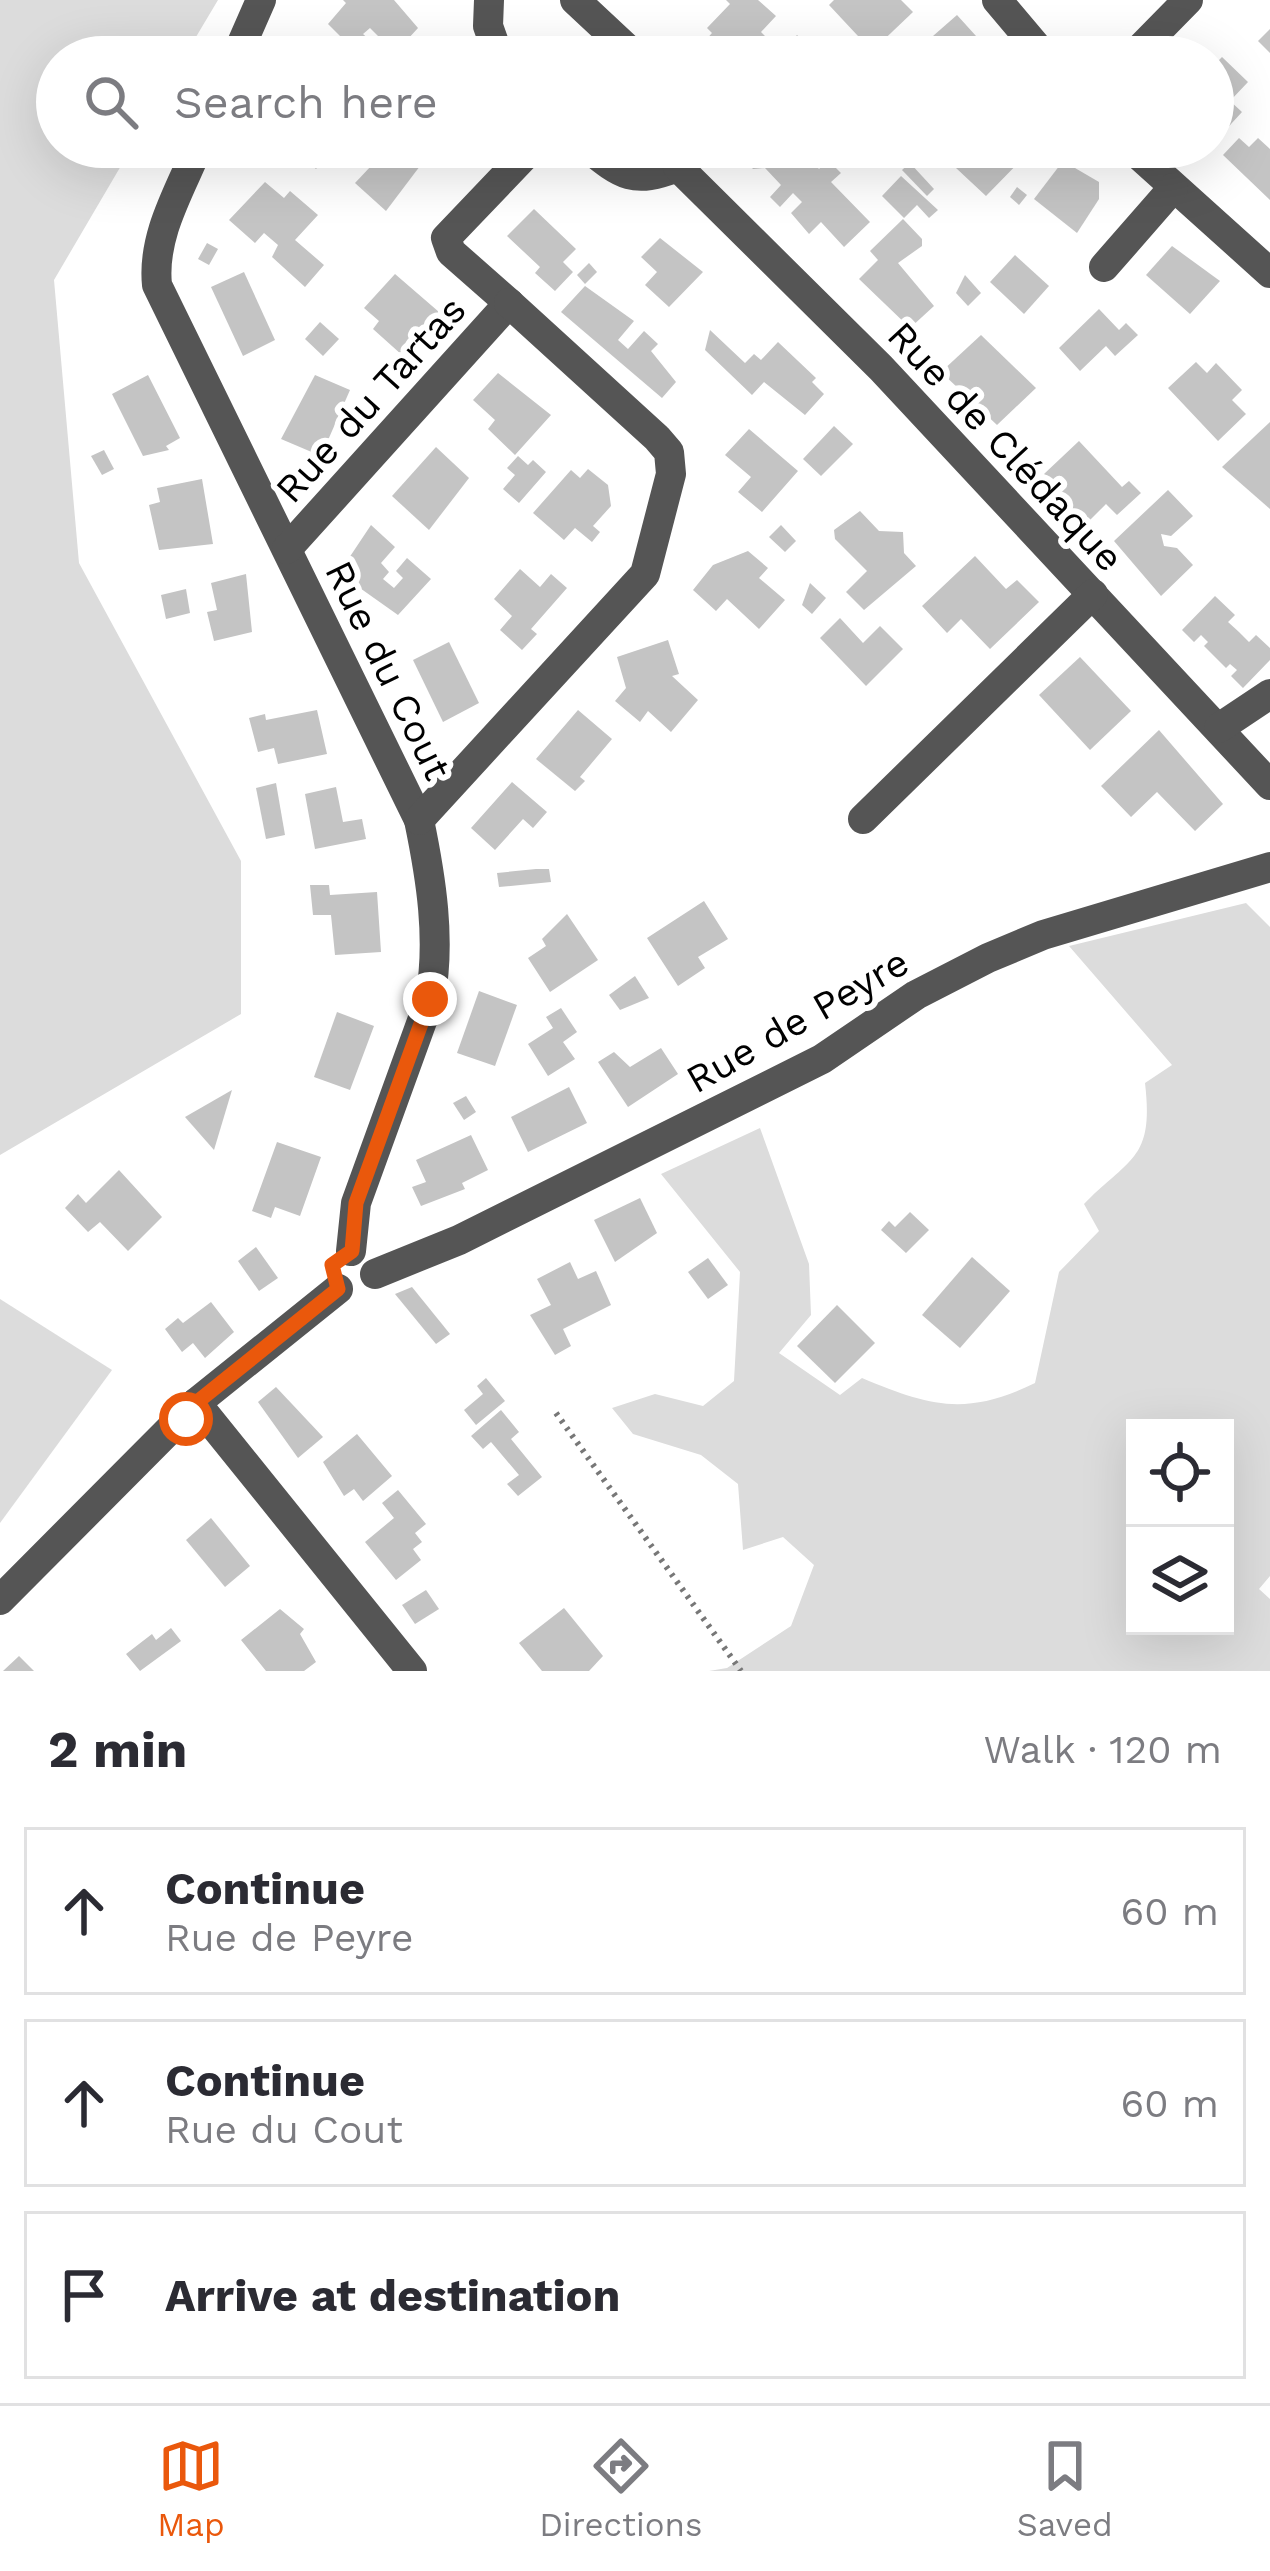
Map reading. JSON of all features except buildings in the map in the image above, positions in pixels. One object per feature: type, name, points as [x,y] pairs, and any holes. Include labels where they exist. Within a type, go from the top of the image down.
[{"type":"street","points":[[245,36],[261,0]]},
{"type":"street","points":[[489,0],[492,36]]},
{"type":"street","points":[[575,0],[614,36]]},
{"type":"street","points":[[997,0],[1027,36]]},
{"type":"street","points":[[1153,36],[1188,0]]},
{"type":"street","name":"Rue du Cout","points":[[189,168],[160,237],[154,260],[157,285],[419,820],[435,973],[356,1203],[352,1251]]},
{"type":"street","name":"Rue du Tartas","points":[[286,549],[509,303],[451,252],[446,238],[513,168]]},
{"type":"street","name":"Rue de Clédaque","points":[[613,168],[621,174],[649,178],[664,168]]},
{"type":"street","name":"Rue de Clédaque","points":[[691,168],[1270,785]]},
{"type":"street","points":[[1152,168],[1270,273]]},
{"type":"street","points":[[1104,267],[1173,188]]},
{"type":"street","points":[[419,820],[645,574],[671,475],[669,452],[658,438],[509,303]]},
{"type":"street","points":[[863,819],[1093,594]]},
{"type":"street","points":[[1219,728],[1270,694]]},
{"type":"street","name":"Rue de Peyre","points":[[0,1600],[196,1403],[338,1289],[346,1294],[366,1291],[375,1274],[459,1240],[803,1069],[916,994],[988,958],[1043,935],[1270,867]]},
{"type":"street","points":[[338,1289],[332,1265],[352,1251],[372,1262],[375,1274]]},
{"type":"street","points":[[196,1403],[412,1671]]},
{"type":"path","points":[[556,1413],[741,1671]]},
{"type":"shaded area","points":[[0,0],[218,0],[197,36],[36,36],[36,168],[120,168],[54,280],[79,563],[241,861],[241,1014],[0,1155]]},
{"type":"shaded area","points":[[1246,903],[1270,927],[1270,1576],[1259,1589],[1270,1599],[1270,1671],[709,1671],[727,1668],[791,1626],[814,1565],[783,1537],[743,1550],[738,1484],[701,1455],[633,1434],[612,1408],[655,1394],[703,1406],[734,1381],[740,1272],[661,1174],[760,1128],[809,1264],[811,1315],[779,1353],[840,1395],[862,1378],[928,1401],[968,1404],[988,1400],[1035,1383],[1059,1272],[1099,1231],[1084,1204],[1135,1155],[1146,1128],[1145,1083],[1172,1065],[1069,946]]},
{"type":"shaded area","points":[[0,1299],[112,1370],[0,1523]]},
{"type":"route","points":[[186,1419],[196,1403],[338,1289],[331,1278],[332,1265],[352,1251],[356,1203],[430,999]]}]
